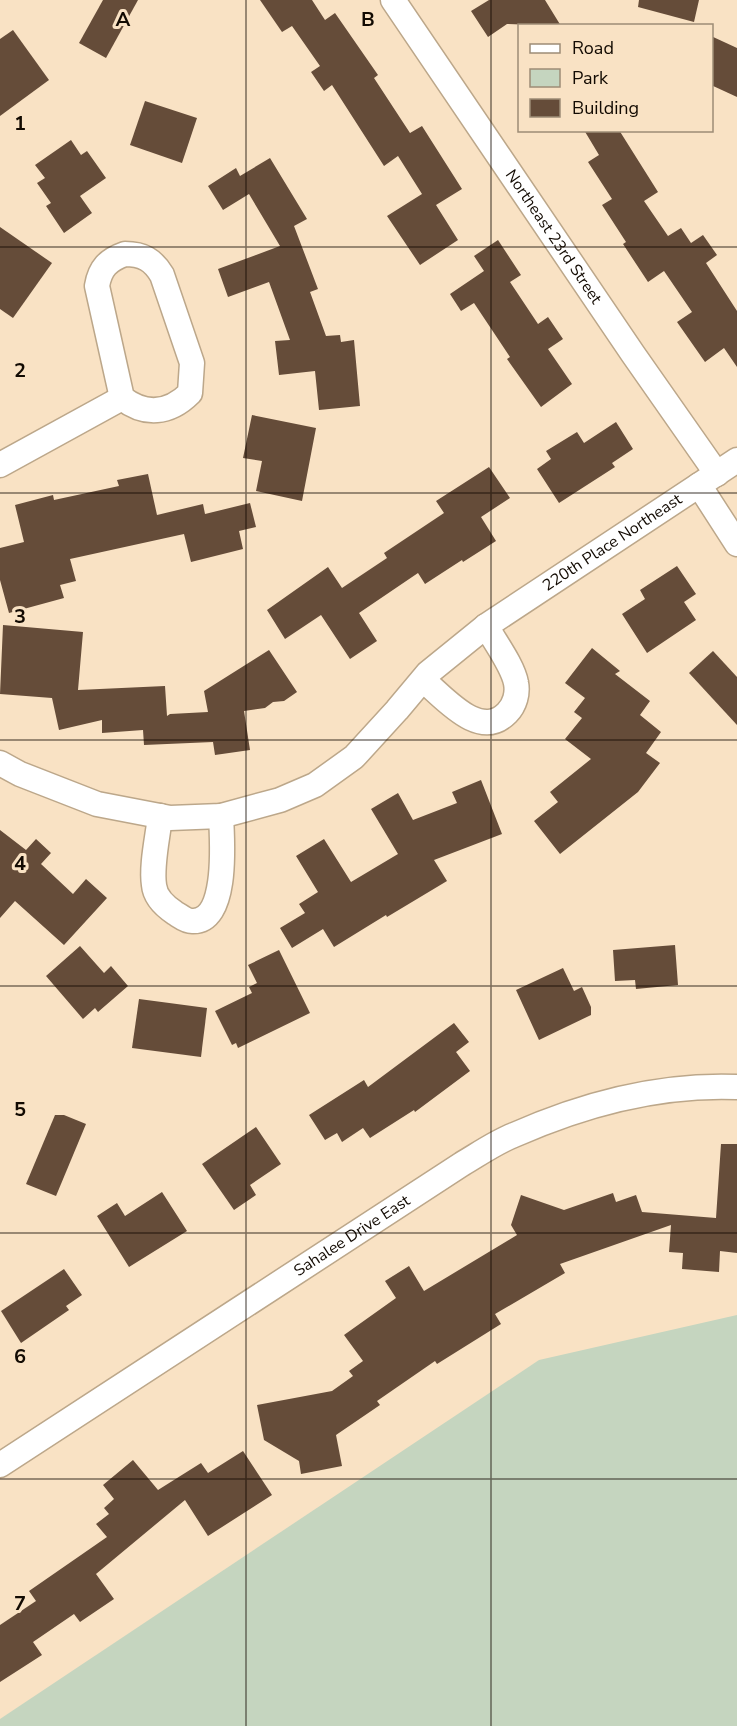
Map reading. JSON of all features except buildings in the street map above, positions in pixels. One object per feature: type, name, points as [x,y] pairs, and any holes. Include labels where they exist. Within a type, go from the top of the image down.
[{"type":"street","name":"Northeast 23rd Street","points":[[393,0],[626,345],[708,479],[737,544]]},
{"type":"street","points":[[136,254],[156,265],[162,275],[190,353],[192,383],[189,393],[182,401],[162,410],[141,410],[122,398],[97,286],[99,275],[114,257],[136,254]]},
{"type":"street","points":[[0,465],[122,398]]},
{"type":"street","name":"220th Place Northeast","points":[[0,763],[20,774],[97,804],[170,818],[221,816],[280,800],[315,785],[354,757],[423,680],[452,652],[486,626],[737,460]]},
{"type":"street","points":[[423,680],[465,716],[475,721],[486,722],[506,713],[513,705],[517,685],[514,675],[486,626]]},
{"type":"street","points":[[160,816],[154,888],[170,910],[192,921],[208,914],[220,887],[221,816]]},
{"type":"street","name":"Sahalee Drive East","points":[[0,1465],[462,1164],[512,1136],[576,1110],[635,1096],[709,1086],[737,1088]]},
{"type":"green space","points":[[737,1315],[737,1726],[0,1726],[0,1719],[539,1360]]}]
